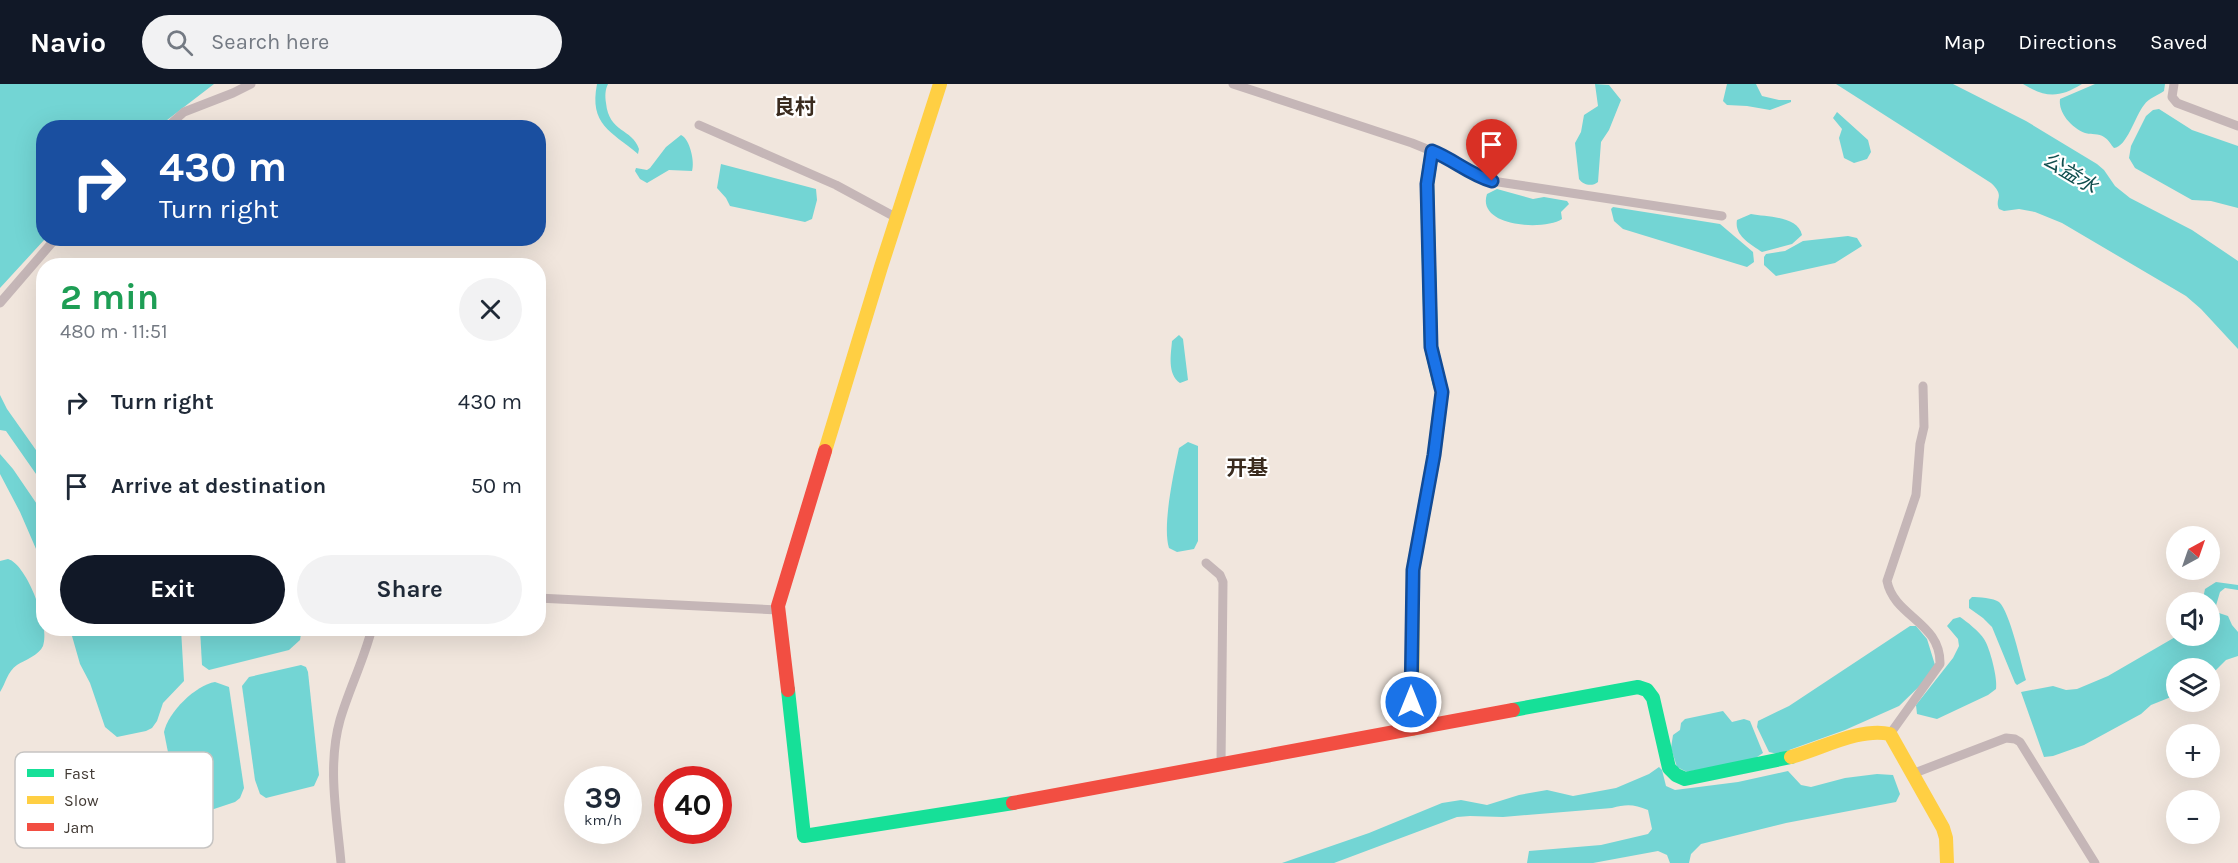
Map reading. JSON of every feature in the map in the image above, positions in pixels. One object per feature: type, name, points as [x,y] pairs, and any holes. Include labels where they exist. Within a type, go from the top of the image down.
[{"type":"street","points":[[175,120],[184,112],[251,84]]},
{"type":"street","points":[[940,84],[784,580],[778,610],[804,836],[1001,805],[1640,687],[1647,690],[1653,698],[1669,768],[1676,775],[1685,779],[1768,764],[1816,750],[1860,733],[1878,730],[1890,734],[1943,828],[1946,838],[1947,863]]},
{"type":"street","points":[[1233,84],[1432,151],[1492,181],[1722,216]]},
{"type":"street","points":[[2174,84],[2172,97],[2177,103],[2238,126]]},
{"type":"street","points":[[699,125],[836,185],[897,218]]},
{"type":"street","points":[[1412,729],[1413,570],[1434,455],[1442,392],[1431,347],[1427,184],[1432,151]]},
{"type":"street","points":[[39,258],[49,246]]},
{"type":"street","points":[[0,303],[36,261]]},
{"type":"street","points":[[1890,734],[1940,664],[1939,653],[1933,638],[1924,626],[1902,608],[1891,593],[1887,581],[1916,495],[1919,454],[1924,427],[1923,386]]},
{"type":"street","points":[[1206,563],[1220,575],[1223,582],[1221,764]]},
{"type":"street","points":[[546,598],[778,610]]},
{"type":"street","points":[[341,863],[334,787],[335,741],[339,722],[369,636]]},
{"type":"street","points":[[1912,774],[2006,738],[2015,738],[2020,742],[2095,863]]},
{"type":"water","points":[[0,84],[214,84],[167,120],[36,120],[36,246],[39,246],[0,288]]},
{"type":"water","points":[[597,84],[608,84],[605,95],[611,120],[636,142],[639,149],[638,154],[611,133],[599,118],[595,98]]},
{"type":"water","points":[[1595,84],[1609,85],[1621,100],[1609,130],[1601,142],[1598,182],[1588,185],[1579,179],[1575,143],[1581,132],[1584,115],[1598,106]]},
{"type":"water","points":[[1727,84],[1756,84],[1762,96],[1791,100],[1791,102],[1770,110],[1727,105],[1723,101]]},
{"type":"water","name":"公益水","points":[[1836,84],[1953,84],[2026,121],[2097,164],[2115,186],[2130,198],[2192,230],[2238,261],[2238,349],[2186,296],[2062,223],[2035,212],[1999,209],[1999,194],[1991,183]]},
{"type":"water","points":[[2023,84],[2082,84],[2059,94],[2046,94]]},
{"type":"water","points":[[2095,84],[2165,84],[2164,91],[2146,103],[2127,137],[2114,148],[2102,136],[2085,133],[2075,128],[2061,110],[2060,99]]},
{"type":"water","points":[[2159,109],[2192,130],[2238,146],[2238,208],[2211,201],[2192,200],[2135,168],[2129,158],[2131,146],[2146,116],[2153,110]]},
{"type":"water","points":[[1837,112],[1868,140],[1871,152],[1867,159],[1854,163],[1844,158],[1839,138],[1842,129],[1833,118]]},
{"type":"water","points":[[681,135],[687,141],[691,151],[692,171],[669,170],[647,183],[640,179],[635,171],[636,168],[647,170],[650,168],[666,147]]},
{"type":"water","points":[[721,164],[816,189],[817,200],[812,219],[805,222],[730,206],[717,188]]},
{"type":"water","points":[[1497,189],[1533,199],[1544,197],[1567,201],[1569,204],[1561,212],[1562,219],[1553,223],[1527,225],[1514,223],[1501,220],[1492,214],[1486,205],[1487,194]]},
{"type":"water","points":[[1613,207],[1720,224],[1753,252],[1754,262],[1747,267],[1623,229],[1614,221],[1611,209]]},
{"type":"water","points":[[1751,214],[1788,221],[1795,224],[1802,235],[1792,244],[1762,252],[1744,239],[1738,231],[1737,220]]},
{"type":"water","points":[[1848,236],[1857,238],[1862,246],[1835,263],[1776,276],[1764,265],[1766,254],[1785,251],[1803,241]]},
{"type":"water","points":[[1179,335],[1183,339],[1188,380],[1180,383],[1171,369],[1172,341]]},
{"type":"water","points":[[0,395],[36,450],[36,474],[6,431],[0,430]]},
{"type":"water","points":[[1188,442],[1198,446],[1198,541],[1194,549],[1177,552],[1169,548],[1168,513],[1179,448]]},
{"type":"water","points":[[0,454],[36,503],[36,549],[20,512],[0,474]]},
{"type":"water","points":[[8,559],[23,572],[36,598],[36,636],[45,637],[43,646],[38,652],[11,671],[0,692],[0,561]]},
{"type":"water","points":[[2216,582],[2238,585],[2238,590],[2225,588],[2220,592],[2204,592],[2205,589]]},
{"type":"water","points":[[1972,597],[1994,600],[1999,602],[2003,608],[2011,627],[2026,680],[2017,685],[2015,683],[1992,627],[1969,608],[1969,600]]},
{"type":"water","points":[[2220,613],[2228,616],[2238,632],[2238,656],[2226,660],[2220,666],[2220,658],[2166,658],[2166,699],[2151,705],[2141,714],[2084,745],[2044,757],[2021,692],[2053,686],[2066,690],[2077,689],[2108,676],[2166,642],[2166,646],[2220,646]]},
{"type":"water","points":[[1960,617],[1979,633],[1986,643],[1995,671],[1996,689],[1937,719],[1917,714],[1916,705],[1953,658],[1959,646],[1958,639],[1947,626],[1953,619]]},
{"type":"water","points":[[1910,626],[1916,626],[1927,639],[1935,665],[1929,677],[1899,706],[1845,730],[1778,754],[1769,752],[1757,727],[1758,721],[1789,706]]},
{"type":"water","points":[[72,636],[181,636],[184,681],[163,703],[152,728],[117,737],[105,727],[90,683],[80,664]]},
{"type":"water","points":[[200,636],[301,636],[300,640],[289,650],[209,670],[202,665]]},
{"type":"water","points":[[301,665],[306,667],[308,672],[319,775],[314,786],[266,798],[260,794],[255,780],[242,686],[249,677]]},
{"type":"water","points":[[215,682],[229,687],[244,788],[240,798],[235,802],[213,809],[213,752],[168,752],[164,732],[177,708],[192,694]]},
{"type":"water","points":[[1723,711],[1732,722],[1744,719],[1750,721],[1763,753],[1754,759],[1687,772],[1677,767],[1671,748],[1673,735],[1680,730],[1681,723],[1685,719]]},
{"type":"water","points":[[1659,767],[1666,786],[1675,790],[1738,782],[1788,771],[1801,785],[1811,787],[1845,778],[1877,774],[1893,775],[1900,794],[1896,802],[1786,823],[1701,844],[1691,854],[1689,863],[1670,863],[1667,855],[1658,851],[1593,863],[1527,863],[1529,851],[1601,845],[1648,834],[1652,829],[1648,810],[1630,805],[1503,817],[1457,817],[1334,863],[1282,863],[1369,833],[1442,803],[1461,800],[1487,805],[1519,795],[1547,790],[1573,796],[1616,788],[1649,774]]},
{"type":"traffic: fast","points":[[1432,151],[1427,184],[1431,347],[1440,385]]},
{"type":"traffic: fast","points":[[1513,710],[1638,687],[1647,690],[1653,698],[1669,768],[1676,775],[1685,779],[1791,757]]},
{"type":"traffic: fast","points":[[788,690],[804,836],[1013,803]]},
{"type":"traffic: slow","points":[[825,451],[940,84]]},
{"type":"traffic: slow","points":[[1412,729],[1413,570],[1434,455],[1442,392],[1440,385]]},
{"type":"traffic: slow","points":[[1791,757],[1853,736],[1890,734],[1943,828],[1946,838],[1947,863]]},
{"type":"traffic: jam","points":[[788,690],[778,606],[825,451]]},
{"type":"traffic: jam","points":[[1013,803],[1513,710]]},
{"type":"district","name":"良村","points":[[795,107]]},
{"type":"district","name":"开基","points":[[1247,468]]},
{"type":"route","points":[[1411,702],[1413,570],[1434,455],[1442,392],[1431,347],[1427,184],[1432,151],[1492,181]]}]
